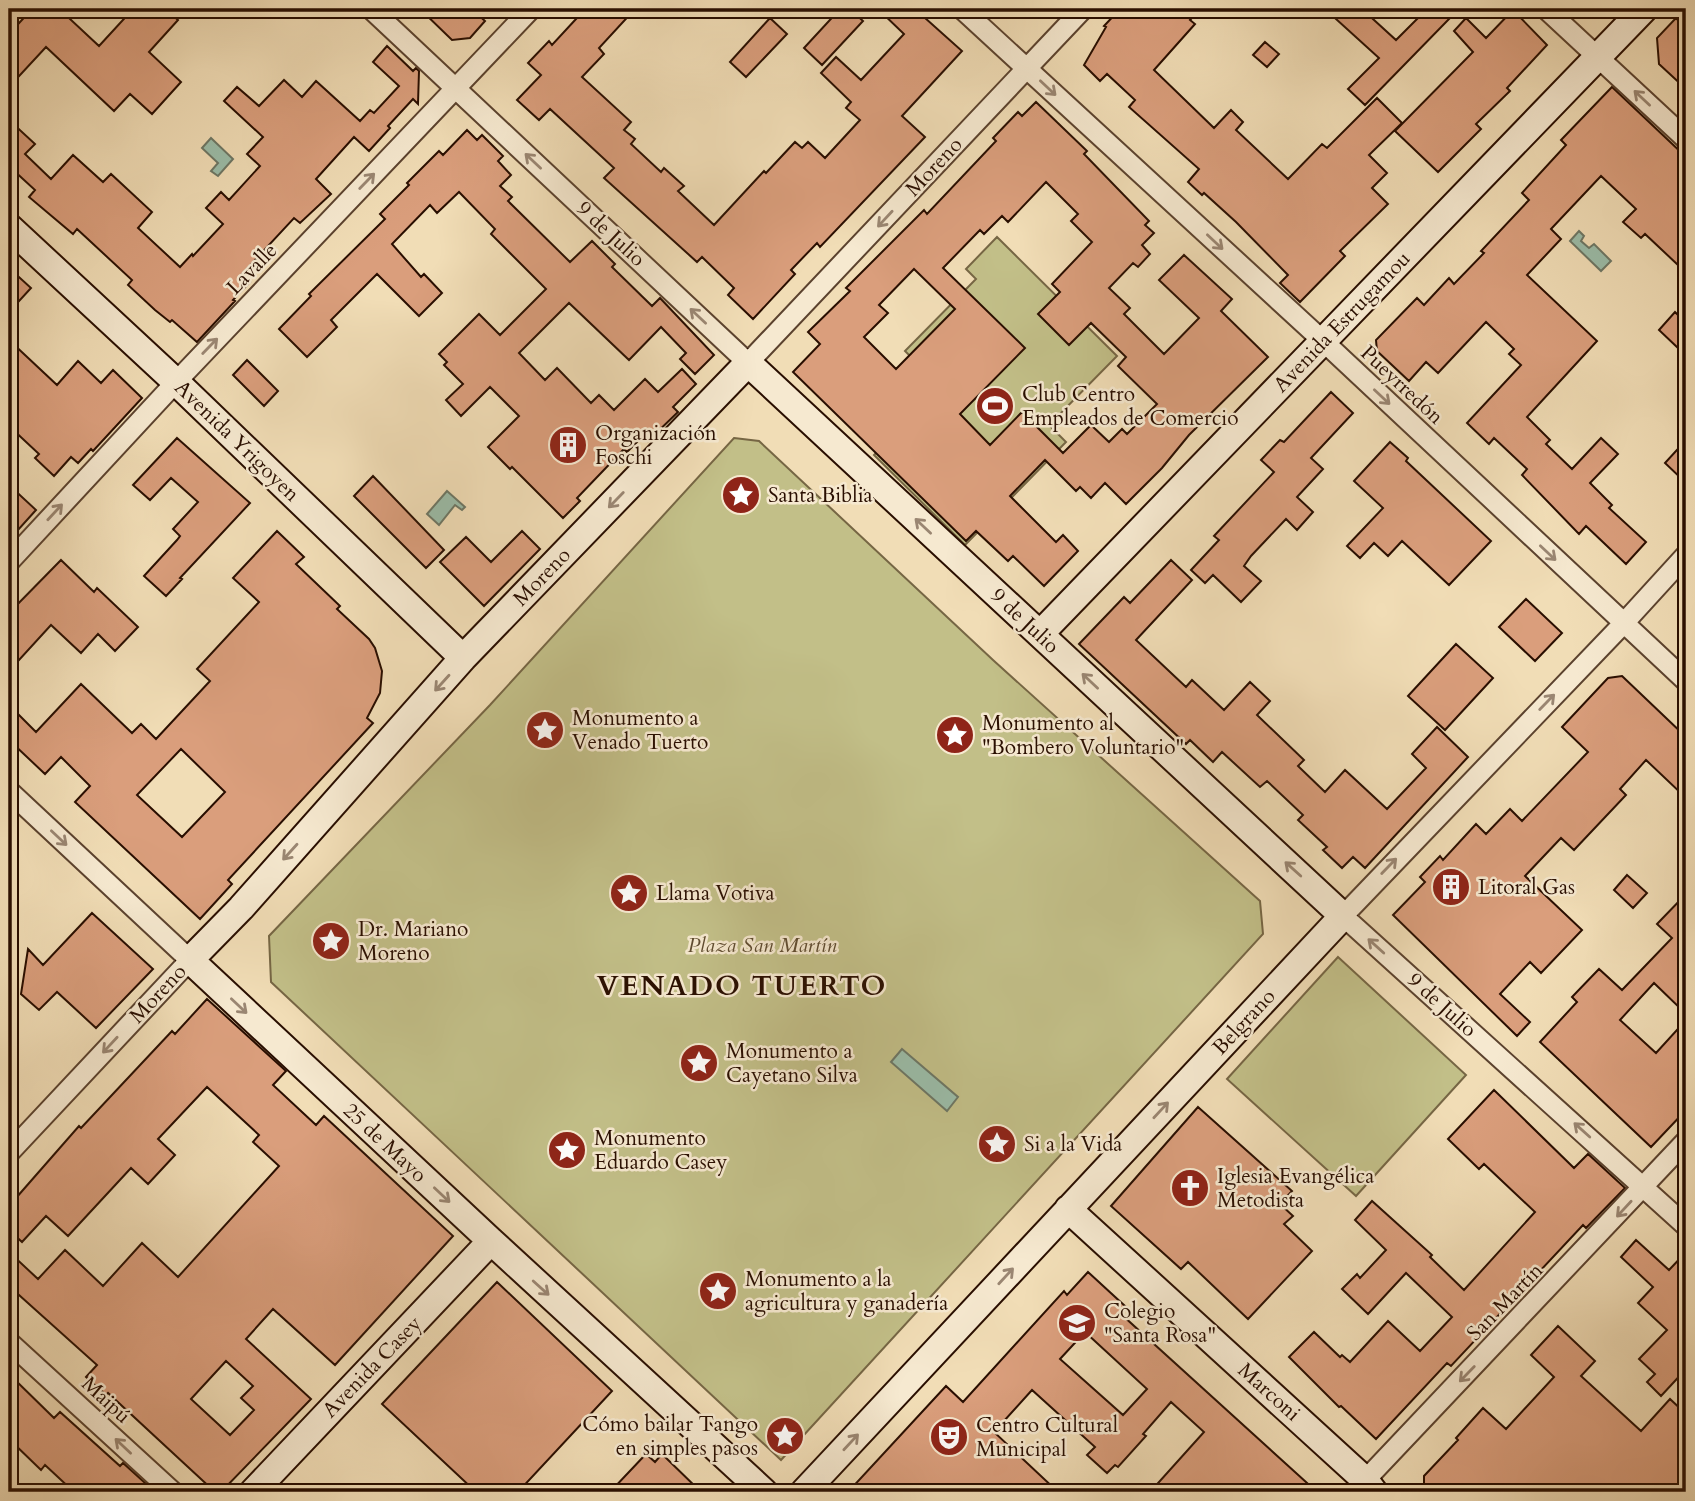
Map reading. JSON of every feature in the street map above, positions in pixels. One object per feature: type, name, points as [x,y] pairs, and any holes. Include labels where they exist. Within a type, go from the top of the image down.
[{"type":"main road","name":"Avenida Estrugamou","points":[[1040,634],[1644,9]]},
{"type":"main road","name":"Avenida Yrigoyen","points":[[9,227],[176,382],[463,658]]},
{"type":"main road","name":"9 de Julio","points":[[748,363],[1343,916]]},
{"type":"main road","name":"Moreno","points":[[190,960],[241,908],[463,658],[748,363]]},
{"type":"main road","name":"Belgrano","points":[[804,1492],[1343,916]]},
{"type":"main road","name":"25 de Mayo","points":[[190,960],[764,1492]]},
{"type":"main road","name":"Marconi","points":[[1068,1209],[1365,1488]]},
{"type":"main road","name":"Avenida Casey","points":[[253,1492],[491,1241]]},
{"type":"street","name":"9 de Julio","points":[[371,9],[748,363]]},
{"type":"street","name":"Lavalle","points":[[9,562],[530,9]]},
{"type":"street","name":"Pueyrredón","points":[[962,9],[1323,341],[1686,681]]},
{"type":"street","name":"Moreno","points":[[748,363],[1083,9]]},
{"type":"street","points":[[1546,9],[1686,139]]},
{"type":"street","name":"Belgrano","points":[[1343,916],[1686,555]]},
{"type":"street","name":"25 de Mayo","points":[[9,791],[190,960]]},
{"type":"street","name":"9 de Julio","points":[[1343,916],[1686,1226]]},
{"type":"street","name":"Moreno","points":[[9,1153],[190,960]]},
{"type":"street","name":"San Martín","points":[[1365,1488],[1686,1140]]},
{"type":"street","name":"Maipú","points":[[9,1342],[173,1492]]},
{"type":"green space","name":"Club Centro Empleados de Comercio","points":[[997,237],[1117,356],[1049,425],[1066,442],[965,545],[874,455],[941,387],[905,351],[976,279],[966,269]]},
{"type":"green space","name":"Plaza San Martín","points":[[734,438],[759,441],[993,660],[1260,901],[1263,934],[781,1460],[271,982],[269,936],[490,705]]},
{"type":"green space","points":[[1338,957],[1466,1075],[1356,1196],[1227,1079]]},
{"type":"shaded area","points":[[211,138],[233,159],[218,176],[211,171],[218,163],[202,148]]},
{"type":"shaded area","points":[[1579,231],[1584,236],[1581,241],[1589,248],[1594,244],[1611,261],[1601,271],[1570,241]]},
{"type":"shaded area","points":[[447,491],[465,507],[462,510],[455,505],[439,525],[427,514]]},
{"type":"shaded area","points":[[902,1049],[958,1097],[947,1111],[891,1062]]},
{"type":"building","points":[[32,9],[80,9],[70,19],[99,46],[133,9],[166,9],[178,20],[149,52],[181,82],[152,114],[130,94],[114,111],[46,47],[9,87],[9,34]]},
{"type":"building","points":[[420,9],[472,9],[485,21],[470,38],[452,40]]},
{"type":"building","points":[[565,9],[635,9],[599,48],[604,54],[582,77],[631,122],[624,130],[635,139],[631,144],[661,172],[664,168],[684,186],[678,191],[714,225],[795,142],[802,148],[808,142],[825,158],[860,120],[846,108],[851,102],[821,73],[836,57],[861,80],[904,34],[878,9],[915,9],[962,51],[902,116],[925,137],[820,247],[817,243],[791,270],[795,274],[753,319],[728,295],[734,288],[702,257],[697,262],[604,178],[614,168],[550,109],[539,120],[517,100],[541,75],[528,63],[549,41],[552,45],[576,19]]},
{"type":"building","points":[[840,9],[850,9],[863,21],[822,65],[804,48]]},
{"type":"building","points":[[1120,9],[1200,9],[1190,20],[1195,24],[1154,70],[1214,128],[1231,110],[1243,122],[1236,130],[1288,179],[1322,144],[1327,148],[1377,98],[1402,123],[1369,155],[1387,173],[1372,188],[1388,204],[1340,251],[1345,256],[1300,302],[1280,283],[1288,275],[1236,222],[1188,182],[1199,169],[1129,107],[1135,100],[1107,74],[1100,81],[1084,65],[1106,27],[1104,26]]},
{"type":"building","points":[[1325,9],[1362,9],[1396,40],[1427,9],[1441,9],[1450,18],[1365,105],[1348,89],[1379,58]]},
{"type":"building","points":[[1513,10],[1547,45],[1507,88],[1510,91],[1476,124],[1481,129],[1438,172],[1395,131],[1473,52],[1454,31],[1466,18],[1486,38]]},
{"type":"building","points":[[770,18],[787,34],[746,77],[730,62]]},
{"type":"building","points":[[1676,18],[1686,29],[1686,89],[1659,64],[1657,38]]},
{"type":"building","points":[[1265,42],[1279,54],[1267,67],[1253,55]]},
{"type":"building","points":[[387,46],[413,71],[416,68],[419,71],[418,104],[413,99],[369,151],[354,137],[316,179],[331,194],[300,223],[294,218],[242,274],[250,282],[197,342],[128,285],[132,280],[77,229],[73,234],[29,197],[35,190],[12,169],[9,172],[9,120],[35,144],[25,154],[51,179],[73,155],[103,182],[111,174],[152,212],[138,228],[180,267],[223,224],[206,208],[221,192],[229,200],[260,166],[247,154],[263,137],[224,101],[237,87],[259,106],[284,80],[302,97],[316,81],[360,121],[370,110],[374,113],[399,86],[373,62]]},
{"type":"building","points":[[1612,87],[1686,157],[1686,256],[1678,265],[1645,234],[1641,238],[1623,222],[1636,209],[1601,176],[1551,229],[1561,239],[1527,275],[1597,341],[1527,417],[1550,440],[1546,444],[1572,469],[1601,438],[1618,454],[1590,483],[1612,505],[1609,508],[1646,542],[1626,564],[1586,526],[1579,534],[1522,475],[1527,469],[1494,438],[1489,444],[1467,423],[1521,365],[1509,354],[1514,349],[1486,322],[1438,373],[1426,362],[1409,381],[1377,351],[1376,340],[1417,298],[1424,305],[1449,278],[1454,284],[1484,253],[1481,251],[1529,200],[1522,193],[1566,145],[1561,140]]},
{"type":"building","points":[[1036,102],[1087,151],[1084,154],[1149,221],[1145,225],[1154,233],[1142,245],[1150,254],[1138,267],[1133,263],[1109,288],[1130,308],[1124,314],[1164,354],[1199,318],[1159,280],[1184,255],[1232,299],[1221,311],[1268,357],[1189,435],[1162,468],[1126,504],[1105,483],[1091,498],[1080,487],[1076,491],[1045,460],[1010,496],[1056,542],[1063,535],[1078,551],[1044,586],[1013,556],[1008,561],[976,531],[966,541],[793,372],[820,344],[808,332],[850,291],[846,288],[924,210],[927,214],[996,141],[993,138],[1018,112],[1022,116]],"holes":[[[1046,182],[1078,214],[1071,221],[1092,242],[1052,284],[1060,292],[1038,314],[1069,345],[1091,323],[1126,357],[1118,366],[1157,404],[1127,434],[1122,429],[1109,442],[1091,425],[1063,453],[1022,412],[990,445],[960,414],[1025,348],[943,268],[980,230],[984,234],[1002,216],[1008,222]],[[914,269],[955,309],[896,369],[864,337],[888,313],[879,305]]]},
{"type":"building","points":[[467,130],[477,140],[482,135],[503,156],[498,161],[511,175],[500,186],[512,197],[508,201],[570,262],[592,241],[615,264],[612,267],[652,306],[660,298],[714,355],[695,374],[680,359],[686,353],[661,327],[629,360],[569,303],[519,353],[545,380],[557,368],[591,403],[599,395],[614,410],[645,379],[658,392],[682,369],[696,384],[673,407],[678,412],[648,441],[643,436],[627,452],[624,449],[577,498],[580,501],[563,518],[488,447],[519,416],[490,387],[461,416],[446,400],[463,384],[444,365],[447,362],[439,354],[479,314],[500,335],[546,289],[491,234],[495,229],[459,192],[437,213],[430,205],[392,244],[421,277],[424,274],[442,293],[419,316],[377,274],[331,320],[337,327],[307,357],[279,329],[311,296],[309,294],[385,219],[380,214],[409,185],[407,183],[439,151],[443,155]]},
{"type":"building","points":[[9,268],[31,288],[9,312]]},
{"type":"building","points":[[1675,312],[1686,323],[1686,339],[1678,348],[1659,330]]},
{"type":"building","points":[[9,340],[57,385],[78,361],[101,383],[113,370],[142,398],[93,451],[91,449],[78,463],[71,457],[54,476],[35,458],[39,454],[9,426]]},
{"type":"building","points":[[247,360],[278,391],[264,406],[233,375]]},
{"type":"building","points":[[1331,392],[1353,413],[1311,458],[1323,469],[1297,497],[1313,512],[1297,530],[1286,519],[1251,556],[1244,566],[1261,581],[1241,602],[1213,575],[1205,583],[1191,570],[1219,540],[1214,536],[1274,472],[1261,460],[1280,440],[1284,442]]},
{"type":"building","points":[[177,438],[250,503],[166,596],[144,576],[180,536],[173,529],[198,502],[171,478],[150,500],[133,485]]},
{"type":"building","points":[[1686,440],[1686,483],[1665,463]]},
{"type":"building","points":[[1390,442],[1408,458],[1406,461],[1491,541],[1449,585],[1402,541],[1388,556],[1374,543],[1360,558],[1347,546],[1383,508],[1354,481]]},
{"type":"building","points":[[373,476],[444,550],[426,568],[354,496]]},
{"type":"building","points":[[9,485],[36,510],[9,540]]},
{"type":"building","points":[[277,531],[304,557],[296,564],[340,606],[337,609],[375,648],[382,671],[380,693],[367,718],[373,723],[228,880],[232,884],[200,919],[75,802],[90,786],[61,757],[45,774],[9,740],[9,724],[18,714],[36,732],[81,684],[132,733],[141,724],[156,739],[210,681],[197,669],[259,602],[233,578]],"holes":[[[181,749],[225,792],[182,837],[137,795]]]},
{"type":"building","points":[[522,531],[540,549],[484,606],[440,562],[466,537],[491,562]]},
{"type":"building","points":[[61,560],[94,592],[97,588],[138,627],[115,651],[98,634],[81,653],[51,625],[9,671],[9,613]]},
{"type":"building","points":[[1171,560],[1192,580],[1136,640],[1186,687],[1192,680],[1224,710],[1250,682],[1270,701],[1257,715],[1304,760],[1298,766],[1325,792],[1345,770],[1387,809],[1426,768],[1412,754],[1437,727],[1468,757],[1365,868],[1353,857],[1342,868],[1323,850],[1327,847],[1298,820],[1303,815],[1267,781],[1260,787],[1222,752],[1213,762],[1190,740],[1186,744],[1079,644],[1124,597],[1130,603]]},
{"type":"building","points":[[1526,599],[1562,633],[1535,661],[1499,627]]},
{"type":"building","points":[[1456,644],[1493,678],[1445,730],[1408,696]]},
{"type":"building","points":[[1622,676],[1686,737],[1686,798],[1646,760],[1620,789],[1626,795],[1574,850],[1561,838],[1525,876],[1582,930],[1541,973],[1530,962],[1500,994],[1530,1022],[1517,1036],[1393,915],[1425,882],[1420,877],[1440,856],[1443,860],[1476,824],[1486,834],[1510,809],[1522,821],[1588,752],[1562,727],[1608,678]]},
{"type":"building","points":[[1627,875],[1647,893],[1633,908],[1614,890]]},
{"type":"building","points":[[1686,894],[1686,1014],[1654,983],[1620,1020],[1656,1053],[1686,1020],[1686,1110],[1651,1147],[1540,1042],[1577,1002],[1572,997],[1599,969],[1622,990],[1672,938],[1657,924]]},
{"type":"building","points":[[92,913],[153,969],[96,1028],[57,992],[39,1010],[21,994],[28,949],[43,965]]},
{"type":"building","points":[[207,999],[286,1071],[273,1085],[316,1125],[324,1116],[453,1236],[335,1365],[273,1309],[246,1339],[311,1399],[221,1492],[215,1492],[108,1393],[106,1395],[86,1377],[97,1365],[9,1286],[9,1252],[38,1279],[65,1250],[103,1286],[142,1243],[178,1277],[279,1166],[253,1142],[259,1135],[207,1087],[158,1139],[175,1155],[148,1184],[131,1168],[68,1236],[46,1216],[22,1242],[9,1230],[9,1206],[79,1126],[81,1128],[172,1031],[175,1034]],"holes":[[[226,1361],[253,1386],[241,1398],[254,1410],[230,1435],[191,1399]]]},
{"type":"building","points":[[1494,1090],[1574,1168],[1588,1154],[1625,1188],[1586,1228],[1583,1225],[1451,1366],[1447,1363],[1376,1439],[1289,1357],[1314,1332],[1340,1357],[1342,1355],[1350,1362],[1388,1321],[1420,1351],[1452,1317],[1406,1273],[1368,1314],[1342,1289],[1357,1274],[1360,1278],[1386,1250],[1355,1220],[1372,1201],[1432,1255],[1430,1257],[1464,1290],[1535,1212],[1484,1164],[1479,1169],[1448,1139]]},
{"type":"building","points":[[1198,1107],[1292,1191],[1280,1204],[1293,1216],[1284,1224],[1312,1251],[1248,1319],[1188,1262],[1181,1269],[1111,1206]]},
{"type":"building","points":[[1636,1240],[1669,1270],[1686,1252],[1686,1369],[1661,1396],[1647,1382],[1655,1374],[1639,1359],[1667,1330],[1638,1303],[1653,1287],[1621,1257]]},
{"type":"building","points":[[1088,1272],[1126,1307],[1121,1314],[1317,1492],[1150,1492],[1204,1432],[1171,1402],[1143,1434],[1146,1436],[1118,1467],[1115,1465],[1107,1473],[1087,1455],[1095,1447],[1032,1390],[994,1432],[1058,1492],[848,1492],[946,1386],[963,1402],[1064,1291],[1067,1295]],"holes":[[[1085,1332],[1147,1389],[1123,1415],[1060,1359]]]},
{"type":"building","points":[[497,1282],[612,1391],[518,1492],[476,1492],[382,1404]]},
{"type":"building","points":[[1558,1326],[1595,1361],[1581,1376],[1641,1431],[1670,1399],[1686,1414],[1686,1492],[1424,1492],[1424,1476],[1483,1408],[1506,1429],[1554,1377],[1531,1355]]},
{"type":"building","points":[[9,1374],[54,1418],[60,1412],[120,1466],[123,1463],[155,1492],[74,1492],[45,1465],[41,1470],[9,1439]]},
{"type":"building","points":[[646,1454],[655,1462],[662,1454],[701,1492],[610,1492]]},
{"type":"place","name":"Club Centro Empleados de Comercio","points":[[995,406]]},
{"type":"place","name":"Organización Foschi","points":[[568,445]]},
{"type":"place","name":"Santa Biblia","points":[[741,495]]},
{"type":"place","name":"Monumento a Venado Tuerto","points":[[545,730]]},
{"type":"place","name":"Monumento al \"Bombero Voluntario\"","points":[[955,735]]},
{"type":"place","name":"Litoral Gas","points":[[1451,887]]},
{"type":"place","name":"Llama Votiva","points":[[629,893]]},
{"type":"place","name":"Dr. Mariano Moreno","points":[[331,941]]},
{"type":"place","name":"Monumento a Cayetano Silva","points":[[699,1063]]},
{"type":"place","name":"Si a la Vida","points":[[997,1144]]},
{"type":"place","name":"Monumento Eduardo Casey","points":[[567,1150]]},
{"type":"place","name":"Iglesia Evangélica Metodista","points":[[1190,1188]]},
{"type":"place","name":"Monumento a la agricultura y ganadería","points":[[718,1291]]},
{"type":"place","name":"Colegio \"Santa Rosa\"","points":[[1077,1323]]},
{"type":"place","name":"Cómo bailar Tango en simples pasos","points":[[785,1436]]},
{"type":"place","name":"Centro Cultural Municipal","points":[[949,1437]]},
{"type":"district","name":"VENADO TUERTO","points":[[742,986]]}]
